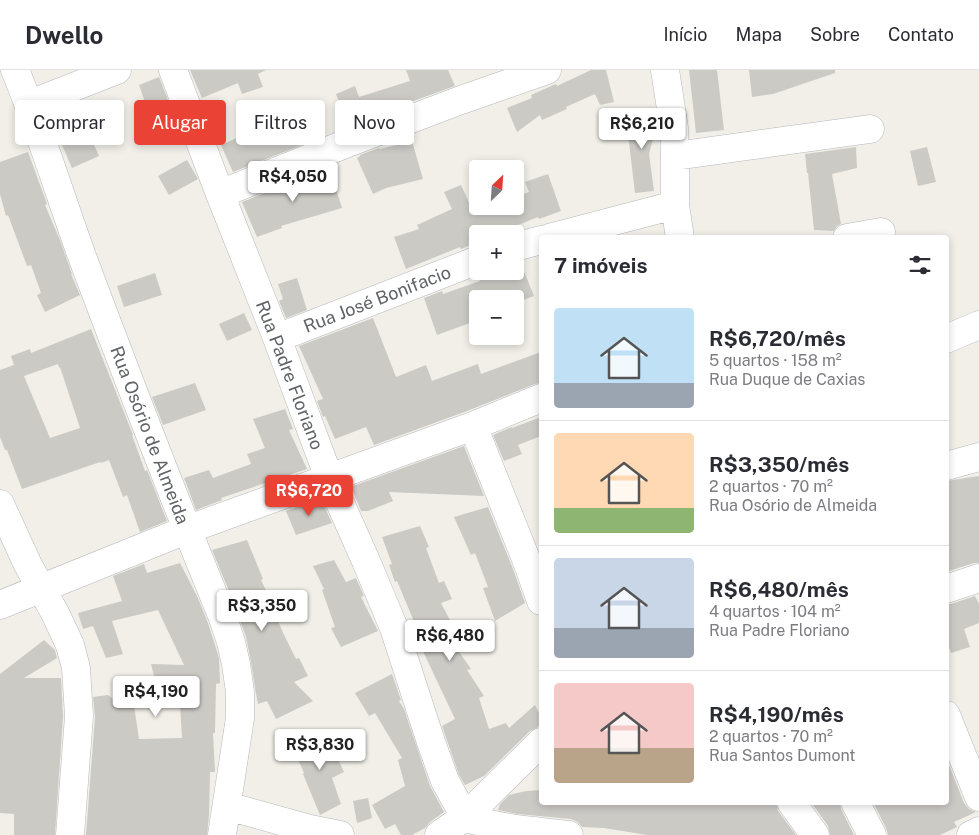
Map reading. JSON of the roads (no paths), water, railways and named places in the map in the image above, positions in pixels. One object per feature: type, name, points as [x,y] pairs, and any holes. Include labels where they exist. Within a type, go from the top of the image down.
[{"type":"street","name":"Rua Osório de Almeida","points":[[15,70],[28,100]]},
{"type":"street","points":[[40,100],[117,70]]},
{"type":"street","name":"Rua Padre Floriano","points":[[173,70],[329,478],[394,628],[445,781],[465,816]]},
{"type":"street","points":[[220,194],[461,100],[547,70]]},
{"type":"street","points":[[665,70],[674,128],[675,205],[680,235]]},
{"type":"street","points":[[675,156],[870,129]]},
{"type":"street","name":"Rua Osório de Almeida","points":[[44,145],[152,443],[231,642],[239,683],[240,718],[222,835]]},
{"type":"street","points":[[560,235],[675,205]]},
{"type":"street","points":[[864,235],[881,232]]},
{"type":"street","points":[[524,245],[539,241]]},
{"type":"street","name":"Rua José Bonifacio","points":[[277,338],[469,263]]},
{"type":"street","points":[[949,338],[979,325]]},
{"type":"street","points":[[0,605],[186,530],[472,426],[539,399]]},
{"type":"street","points":[[472,426],[534,561],[539,590]]},
{"type":"street","points":[[949,465],[979,457]]},
{"type":"street","points":[[0,504],[18,546],[40,589],[55,613],[70,645],[76,668],[78,716],[70,835]]},
{"type":"street","points":[[949,588],[979,578]]},
{"type":"street","points":[[949,722],[979,797]]},
{"type":"street","points":[[439,835],[465,816],[539,744]]},
{"type":"street","points":[[793,805],[815,835]]},
{"type":"street","points":[[857,805],[872,835]]},
{"type":"street","points":[[227,806],[310,829],[340,835]]},
{"type":"street","points":[[465,816],[480,822],[516,829],[569,835]]},
{"type":"street","points":[[971,835],[979,831]]}]
